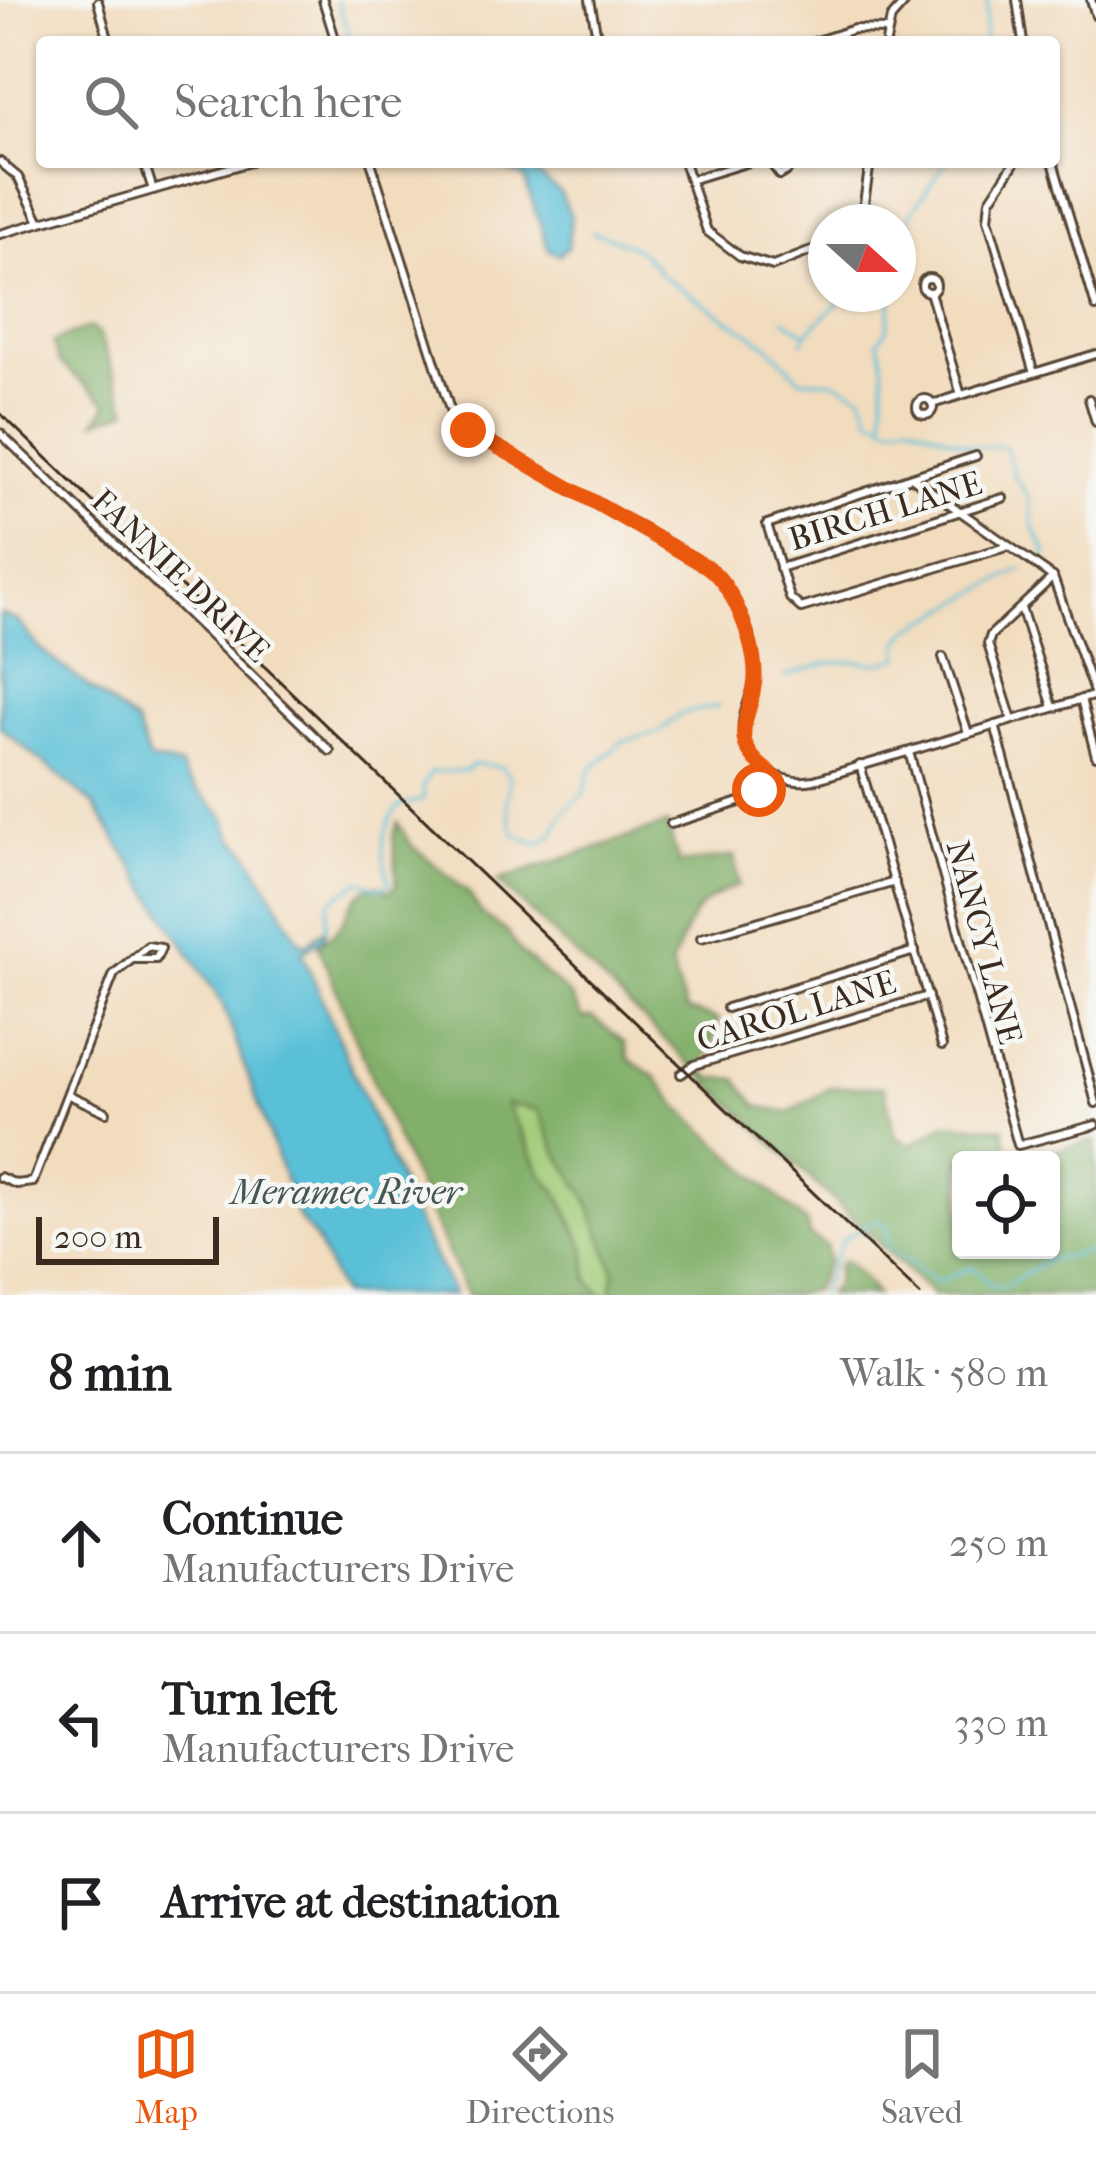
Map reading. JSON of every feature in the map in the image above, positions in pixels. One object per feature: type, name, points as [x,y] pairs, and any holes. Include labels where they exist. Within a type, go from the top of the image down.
[{"type":"street","points":[[323,0],[334,36]]},
{"type":"street","points":[[590,0],[597,36]]},
{"type":"street","points":[[886,36],[893,14],[907,0]]},
{"type":"street","points":[[1017,0],[1022,36]]},
{"type":"street","points":[[1091,0],[1096,16]]},
{"type":"street","points":[[98,2],[108,36]]},
{"type":"street","points":[[831,36],[854,28],[887,30]]},
{"type":"street","points":[[0,162],[18,177],[40,222]]},
{"type":"street","points":[[146,168],[153,190]]},
{"type":"street","points":[[0,234],[229,168]]},
{"type":"street","points":[[373,168],[452,416],[471,432],[708,563],[727,584],[754,668],[744,736],[753,758],[770,773],[804,782],[1096,695],[1053,577],[913,479]]},
{"type":"street","points":[[686,168],[707,231],[747,260],[781,265],[808,253]]},
{"type":"street","points":[[690,180],[729,168]]},
{"type":"street","points":[[864,204],[869,168]]},
{"type":"street","points":[[1012,168],[990,200],[988,220],[1034,370]]},
{"type":"street","points":[[1055,168],[1096,307]]},
{"type":"street","points":[[930,292],[961,395]]},
{"type":"street","points":[[932,404],[1096,354]]},
{"type":"street","points":[[1089,399],[1096,422]]},
{"type":"street","name":"FANNIE DRIVE","points":[[0,433],[330,752]]},
{"type":"street","points":[[976,456],[767,524],[781,568],[794,604],[801,608],[1006,548]]},
{"type":"street","name":"BIRCH LANE","points":[[781,568],[1004,498]]},
{"type":"street","points":[[1012,720],[988,644],[991,634],[1053,577]]},
{"type":"street","points":[[1020,606],[1053,707]]},
{"type":"street","points":[[943,657],[968,733]]},
{"type":"street","points":[[1081,699],[1096,756]]},
{"type":"street","points":[[995,725],[1096,1103]]},
{"type":"street","name":"NANCY LANE","points":[[908,751],[1018,1145],[1096,1125]]},
{"type":"street","points":[[860,765],[942,1046]]},
{"type":"street","points":[[671,824],[752,798],[770,773]]},
{"type":"street","points":[[701,938],[895,882]]},
{"type":"street","points":[[727,1008],[915,951]]},
{"type":"street","points":[[0,1177],[16,1184],[33,1182],[114,974],[135,959]]},
{"type":"street","name":"CAROL LANE","points":[[681,1074],[694,1065],[928,996]]},
{"type":"street","points":[[69,1095],[106,1112]]},
{"type":"green space","points":[[90,327],[99,335],[128,410],[95,422],[108,404],[60,363],[53,342]]},
{"type":"green space","points":[[398,823],[410,844],[468,892],[482,914],[508,933],[520,952],[571,997],[583,1019],[592,1017],[624,1042],[629,1059],[656,1077],[679,1107],[807,1224],[809,1235],[826,1246],[828,1261],[814,1290],[792,1295],[615,1295],[615,1272],[587,1198],[556,1150],[538,1110],[506,1104],[585,1247],[588,1280],[602,1295],[467,1295],[397,1140],[318,944],[340,926],[364,891],[377,885],[389,892],[397,885],[393,836]]},
{"type":"green space","points":[[667,824],[679,864],[734,856],[739,885],[710,899],[694,915],[671,966],[686,1010],[718,1019],[713,1044],[700,1066],[712,1078],[737,1079],[757,1106],[788,1113],[832,1087],[884,1087],[896,1137],[911,1145],[946,1123],[1004,1128],[1007,1151],[952,1151],[952,1259],[1060,1259],[1060,1151],[1053,1151],[1096,1140],[1096,1295],[933,1295],[498,881]]},
{"type":"green space","points":[[504,1104],[538,1109],[556,1150],[587,1198],[615,1272],[615,1295],[602,1295],[588,1280],[585,1247]]},
{"type":"green space","points":[[844,1261],[861,1276],[876,1295],[827,1295]]},
{"type":"water","points":[[502,168],[529,168],[559,191],[571,216],[568,247],[559,254],[549,250],[524,178]]},
{"type":"water","name":"Meramec River","points":[[0,614],[18,621],[40,649],[136,724],[149,760],[180,766],[187,780],[224,816],[232,837],[246,849],[300,942],[307,944],[326,928],[324,938],[302,952],[415,1218],[454,1295],[341,1295],[316,1240],[298,1217],[223,1005],[93,804],[0,727]]},
{"type":"waterway","points":[[985,36],[988,0]]},
{"type":"waterway","points":[[337,1],[350,36]]},
{"type":"waterway","points":[[916,206],[942,168]]},
{"type":"waterway","points":[[592,232],[639,251],[661,275],[769,346],[800,379],[833,381],[862,395],[871,418],[881,421]]},
{"type":"waterway","points":[[802,342],[828,312]]},
{"type":"waterway","points":[[890,312],[887,329],[878,341],[884,368],[884,423],[909,422],[971,446],[1005,447],[1014,476],[1029,498],[1034,529],[1047,553],[1042,560]]},
{"type":"waterway","points":[[784,319],[806,333]]},
{"type":"waterway","points":[[785,677],[828,664],[900,657],[900,641],[909,630],[1022,568]]},
{"type":"waterway","points":[[326,929],[329,902],[360,881],[380,888],[390,883],[383,853],[388,824],[399,806],[424,799],[423,786],[431,772],[465,771],[473,764],[502,767],[510,778],[508,807],[515,835],[539,844],[554,833],[564,811],[584,793],[590,770],[622,742],[659,732],[680,714],[718,706]]},
{"type":"waterway","points":[[819,1295],[843,1239],[876,1220],[888,1226],[890,1248],[937,1282],[973,1267],[991,1286],[1004,1287],[1046,1261],[1096,1250]]},
{"type":"railway","points":[[0,413],[920,1295]]},
{"type":"route","points":[[468,430],[706,566],[727,584],[754,668],[743,726],[750,753],[770,773],[759,790]]}]
